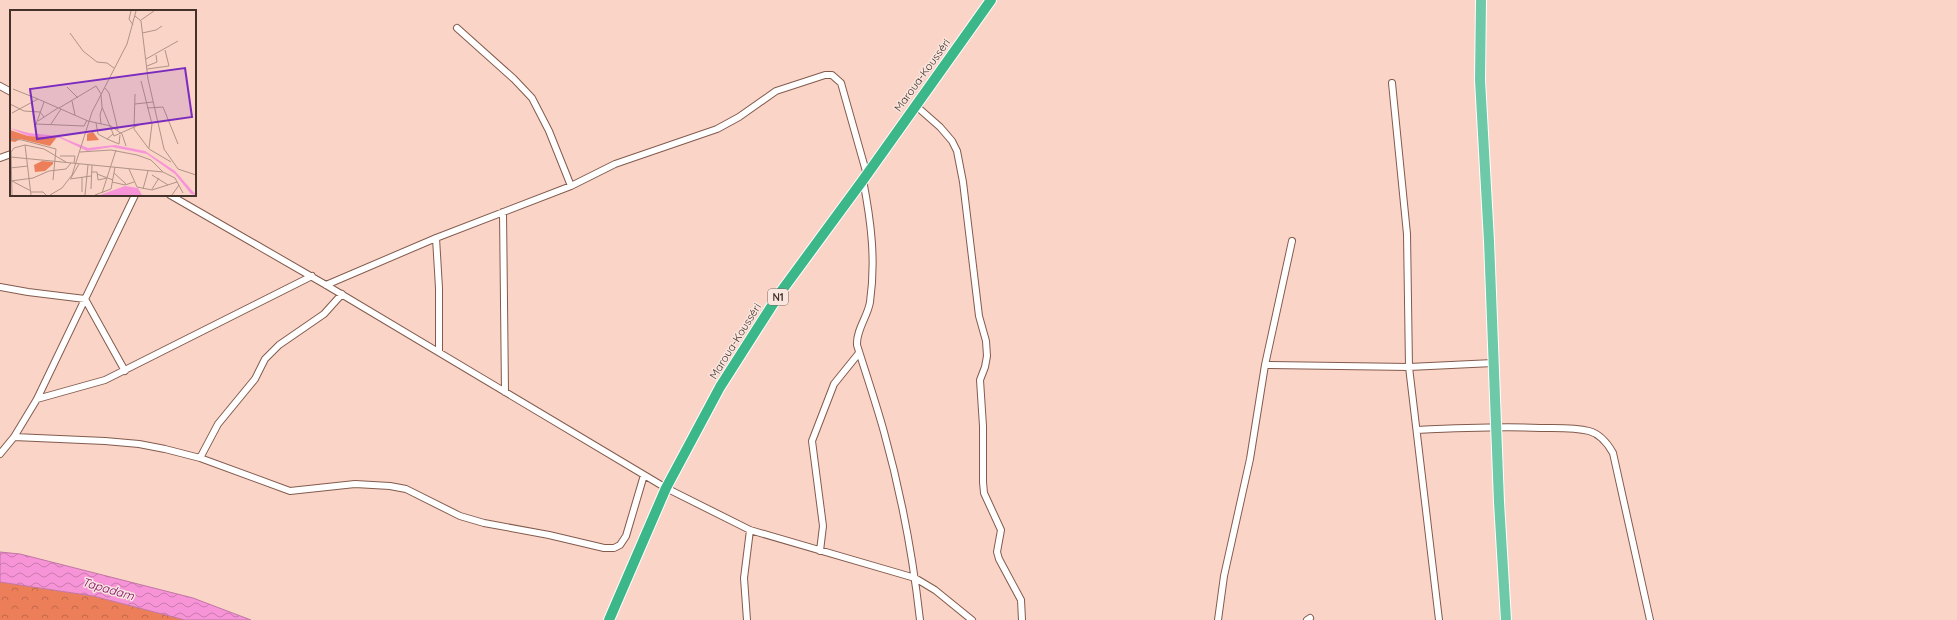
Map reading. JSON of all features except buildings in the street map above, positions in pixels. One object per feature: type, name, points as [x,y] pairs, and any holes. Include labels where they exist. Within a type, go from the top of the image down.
[{"type":"highway","name":"Maroua-Kousséri","points":[[609,620],[666,488],[720,387],[776,300],[991,0]]},
{"type":"main road","points":[[1481,0],[1480,80],[1489,241],[1493,363],[1506,620]]},
{"type":"street","points":[[457,28],[514,79],[532,98],[549,132],[572,186]]},
{"type":"street","points":[[326,285],[436,238],[572,186],[615,164],[717,129],[739,117],[776,91],[825,75],[832,75],[841,83],[865,177],[871,221],[874,266],[870,304],[857,341],[884,432],[899,493],[915,578],[920,620]]},
{"type":"street","points":[[1392,83],[1407,234],[1409,367],[1439,620]]},
{"type":"street","points":[[0,86],[10,91]]},
{"type":"street","points":[[915,105],[940,127],[952,141],[957,151],[963,182],[979,316],[986,341],[987,356],[980,386],[983,426],[984,493],[1001,530],[997,552],[999,559],[1021,600],[1022,620]]},
{"type":"street","points":[[0,158],[10,154]]},
{"type":"street","points":[[0,454],[14,437],[36,399],[136,196]]},
{"type":"street","points":[[172,196],[312,276],[666,488],[750,530],[915,578],[935,590],[972,620]]},
{"type":"street","points":[[502,212],[505,392]]},
{"type":"street","points":[[436,238],[439,288],[439,352]]},
{"type":"street","points":[[1218,620],[1224,576],[1250,460],[1265,365],[1292,241]]},
{"type":"street","points":[[36,399],[105,380],[312,276]]},
{"type":"street","points":[[0,286],[28,292],[85,299]]},
{"type":"street","points":[[200,458],[218,424],[255,379],[265,359],[279,344],[324,314],[342,294]]},
{"type":"street","points":[[85,299],[125,371]]},
{"type":"street","points":[[820,551],[823,526],[812,441],[834,384],[860,353]]},
{"type":"street","points":[[1265,365],[1409,367],[1493,363]]},
{"type":"street","points":[[1417,430],[1496,426],[1590,431],[1609,444],[1613,453],[1650,620]]},
{"type":"street","points":[[14,437],[64,438],[139,444],[200,458],[290,491],[355,484],[390,486],[406,489],[460,516],[484,523],[549,535],[604,548],[614,548],[620,545],[626,536],[644,475]]},
{"type":"street","points":[[747,620],[744,578],[750,530]]},
{"type":"green space","points":[[0,582],[93,596],[185,620],[0,620]]},
{"type":"water","name":"Tapadam","points":[[0,552],[20,554],[193,598],[251,620],[185,620],[93,596],[0,582]]}]
